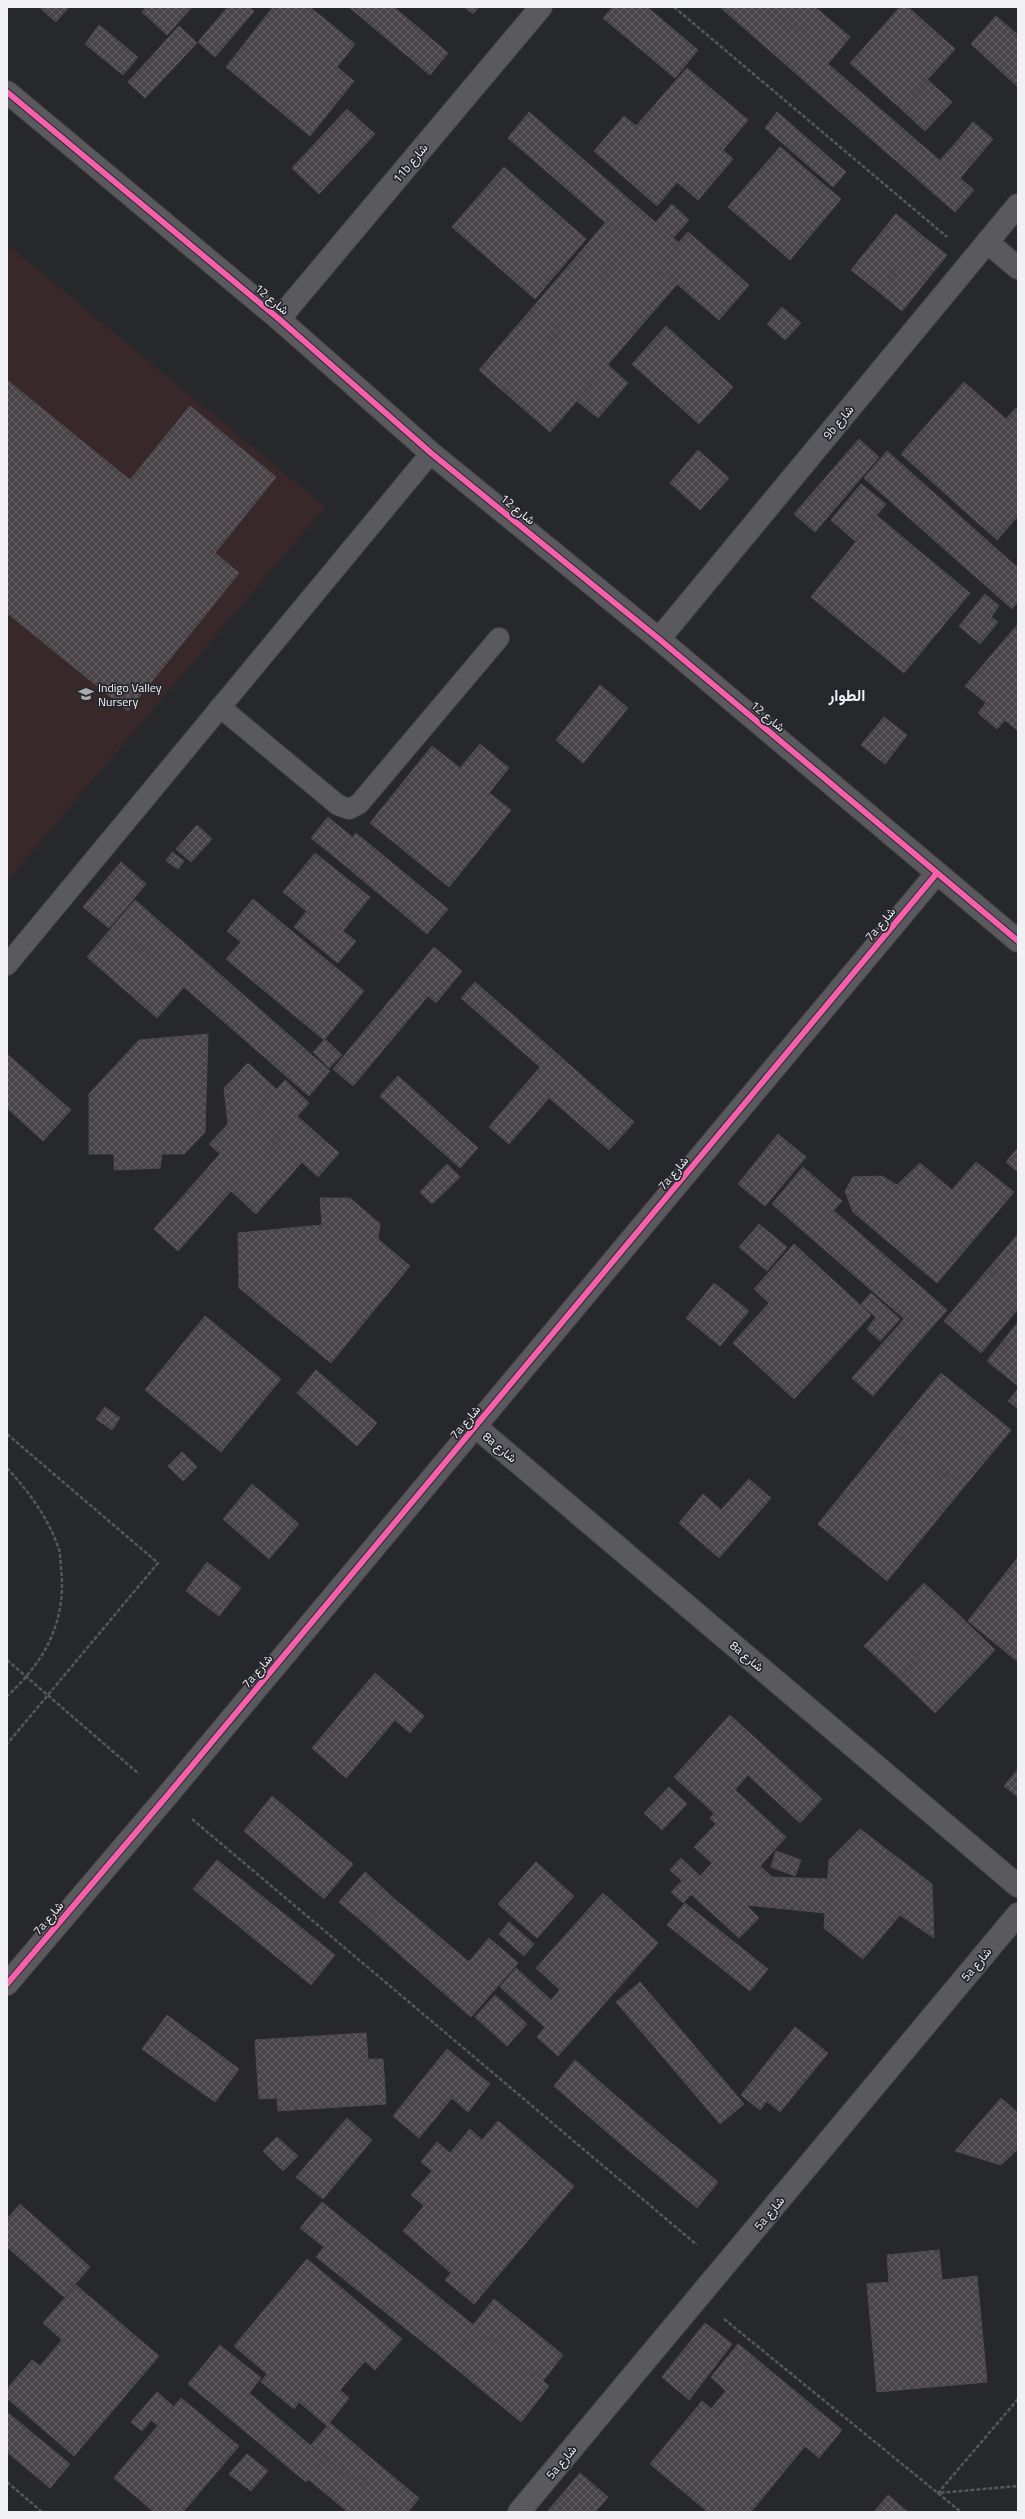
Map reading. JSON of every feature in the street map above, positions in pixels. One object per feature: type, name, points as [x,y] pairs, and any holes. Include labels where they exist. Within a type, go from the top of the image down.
[{"type":"street","name":"11b شارع","points":[[279,319],[541,7]]},
{"type":"street","name":"شارع 12","points":[[7,92],[279,319],[431,452],[659,639],[1018,940]]},
{"type":"street","name":"9b شارع","points":[[659,639],[1018,205]]},
{"type":"street","points":[[987,242],[1018,268]]},
{"type":"street","name":"7a شارع","points":[[7,1984],[166,1797],[938,873]]},
{"type":"street","name":"8a شارع","points":[[476,1426],[1018,1886]]},
{"type":"street","name":"5a شارع","points":[[519,2512],[1018,1914]]},
{"type":"lane","points":[[7,965],[431,452]]},
{"type":"lane","points":[[220,707],[338,806],[349,810],[359,804],[499,638]]},
{"type":"path","points":[[674,7],[973,259]]},
{"type":"path","points":[[7,1434],[158,1564],[7,1744]]},
{"type":"path","points":[[7,1468],[31,1497],[47,1522],[59,1548],[63,1581],[59,1615],[48,1646],[28,1678],[7,1696]]},
{"type":"path","points":[[7,1660],[166,1797],[723,2268]]},
{"type":"path","points":[[698,2298],[961,2512]]},
{"type":"path","points":[[938,2493],[1018,2399]]},
{"type":"path","points":[[7,2482],[42,2512]]},
{"type":"path","points":[[938,2493],[1018,2486]]},
{"type":"shaded area","name":"Indigo Valley Nursery","points":[[7,244],[325,507],[7,881]]},
{"type":"building","points":[[43,7],[69,7],[56,22],[41,9]]},
{"type":"building","points":[[146,7],[192,7],[167,35],[142,12]]},
{"type":"building","points":[[228,7],[249,7],[254,11],[215,57],[198,42]]},
{"type":"building","points":[[273,7],[310,7],[355,44],[337,67],[354,81],[310,136],[226,67]]},
{"type":"building","points":[[349,7],[394,7],[448,53],[430,75]]},
{"type":"building","points":[[464,7],[479,7],[473,14]]},
{"type":"building","points":[[613,7],[647,7],[698,50],[675,78],[603,18]]},
{"type":"building","points":[[720,7],[772,7],[832,59],[809,85]]},
{"type":"building","points":[[772,7],[815,7],[850,37],[832,59]]},
{"type":"building","points":[[900,7],[908,7],[955,49],[901,109],[850,63]]},
{"type":"building","points":[[996,16],[1018,35],[1018,87],[971,44]]},
{"type":"building","points":[[99,25],[138,57],[123,75],[85,44]]},
{"type":"building","points":[[179,26],[197,43],[145,98],[128,82]]},
{"type":"building","points":[[827,63],[974,190],[955,212],[809,85]]},
{"type":"building","points":[[687,68],[748,120],[723,150],[733,159],[698,200],[677,182],[657,206],[594,151],[624,116],[636,126]]},
{"type":"building","points":[[928,80],[952,102],[925,131],[901,109]]},
{"type":"building","points":[[347,109],[375,134],[319,194],[292,168]]},
{"type":"building","points":[[529,112],[678,242],[657,267],[508,138]]},
{"type":"building","points":[[777,112],[846,172],[833,187],[765,128]]},
{"type":"building","points":[[973,122],[993,139],[972,164],[952,147]]},
{"type":"building","points":[[780,147],[841,199],[790,260],[728,207]]},
{"type":"building","points":[[952,147],[972,164],[960,178],[940,160]]},
{"type":"building","points":[[504,167],[586,239],[535,299],[452,227]]},
{"type":"building","points":[[672,204],[689,220],[674,237],[656,222]]},
{"type":"building","points":[[896,214],[924,237],[879,292],[851,270]]},
{"type":"building","points":[[606,222],[631,245],[504,392],[479,370]]},
{"type":"building","points":[[688,232],[749,285],[719,320],[657,267]]},
{"type":"building","points":[[924,237],[947,255],[902,311],[879,292]]},
{"type":"building","points":[[631,245],[677,284],[550,432],[504,392]]},
{"type":"building","points":[[782,307],[801,323],[785,340],[767,324]]},
{"type":"building","points":[[666,326],[733,387],[699,424],[632,364]]},
{"type":"building","points":[[608,365],[628,383],[598,418],[577,401]]},
{"type":"building","points":[[7,380],[130,480],[190,406],[276,477],[215,553],[239,573],[128,711],[7,613]]},
{"type":"building","points":[[964,382],[1006,419],[1016,408],[1018,410],[1018,516],[997,540],[901,454]]},
{"type":"building","points":[[859,439],[879,457],[815,532],[794,514]]},
{"type":"building","points":[[698,450],[729,478],[700,510],[670,483]]},
{"type":"building","points":[[887,451],[1018,568],[1018,601],[1012,609],[864,478]]},
{"type":"building","points":[[861,484],[886,504],[855,541],[831,520]]},
{"type":"building","points":[[877,516],[970,593],[904,673],[811,597]]},
{"type":"building","points":[[985,594],[999,606],[991,617],[998,622],[980,644],[959,626]]},
{"type":"building","points":[[1018,624],[1018,731],[1005,720],[997,729],[978,713],[986,703],[965,686]]},
{"type":"building","points":[[600,685],[628,708],[583,763],[556,740]]},
{"type":"building","points":[[884,717],[907,735],[885,764],[861,745]]},
{"type":"building","points":[[480,744],[509,768],[489,793],[511,810],[449,887],[370,823],[432,746],[460,768]]},
{"type":"building","points":[[328,817],[353,838],[336,858],[311,838]]},
{"type":"building","points":[[197,825],[212,839],[191,862],[176,849]]},
{"type":"building","points":[[356,833],[448,909],[427,934],[336,858]]},
{"type":"building","points":[[172,852],[184,861],[178,869],[166,861]]},
{"type":"building","points":[[315,853],[370,897],[338,937],[283,892]]},
{"type":"building","points":[[121,862],[146,884],[109,928],[83,907]]},
{"type":"building","points":[[253,899],[364,991],[324,1040],[226,959],[241,942],[227,931]]},
{"type":"building","points":[[135,900],[206,962],[184,987],[114,925]]},
{"type":"building","points":[[307,911],[338,937],[343,931],[356,941],[338,963],[294,927]]},
{"type":"building","points":[[114,925],[184,987],[157,1018],[87,957]]},
{"type":"building","points":[[434,947],[462,971],[436,1003],[428,996],[353,1086],[333,1069]]},
{"type":"building","points":[[206,962],[330,1071],[309,1096],[184,987]]},
{"type":"building","points":[[475,982],[554,1051],[540,1067],[461,998]]},
{"type":"building","points":[[208,1034],[205,1132],[184,1154],[162,1154],[160,1168],[114,1170],[114,1154],[89,1154],[89,1094],[139,1040]]},
{"type":"building","points":[[325,1039],[342,1055],[329,1068],[313,1052]]},
{"type":"building","points":[[554,1051],[634,1122],[609,1150],[529,1080]]},
{"type":"building","points":[[7,1054],[71,1110],[43,1141],[7,1108]]},
{"type":"building","points":[[248,1063],[277,1090],[220,1154],[209,1144],[228,1124],[224,1088]]},
{"type":"building","points":[[398,1076],[478,1148],[460,1168],[380,1096]]},
{"type":"building","points":[[285,1080],[309,1103],[178,1251],[154,1229]]},
{"type":"building","points":[[529,1080],[549,1098],[509,1144],[489,1127]]},
{"type":"building","points":[[297,1116],[339,1153],[318,1177],[277,1139]]},
{"type":"building","points":[[778,1134],[806,1157],[765,1206],[738,1184]]},
{"type":"building","points":[[277,1139],[302,1162],[256,1214],[231,1191]]},
{"type":"building","points":[[1018,1148],[1018,1172],[1006,1162]]},
{"type":"building","points":[[976,1162],[1014,1192],[937,1283],[853,1212],[845,1191],[853,1177],[882,1176],[897,1185],[920,1163],[952,1190]]},
{"type":"building","points":[[447,1164],[460,1177],[432,1204],[420,1192]]},
{"type":"building","points":[[803,1167],[842,1201],[810,1237],[772,1204]]},
{"type":"building","points":[[320,1198],[350,1198],[380,1224],[378,1239],[410,1266],[331,1363],[239,1288],[238,1233],[322,1225]]},
{"type":"building","points":[[833,1210],[947,1310],[924,1336],[810,1237]]},
{"type":"building","points":[[759,1224],[787,1247],[767,1271],[739,1247]]},
{"type":"building","points":[[1018,1234],[1018,1294],[988,1269]]},
{"type":"building","points":[[794,1244],[871,1315],[794,1399],[733,1343],[769,1303],[754,1289]]},
{"type":"building","points":[[988,1269],[1018,1294],[1018,1309],[981,1353],[944,1321]]},
{"type":"building","points":[[714,1283],[749,1311],[720,1346],[686,1318]]},
{"type":"building","points":[[871,1293],[900,1319],[880,1341],[867,1329],[876,1317],[861,1304]]},
{"type":"building","points":[[205,1316],[281,1379],[221,1452],[145,1390]]},
{"type":"building","points":[[904,1319],[924,1336],[873,1396],[852,1378]]},
{"type":"building","points":[[1018,1322],[1018,1386],[987,1361]]},
{"type":"building","points":[[316,1370],[377,1423],[357,1446],[297,1393]]},
{"type":"building","points":[[941,1373],[1011,1430],[963,1488],[893,1431]]},
{"type":"building","points":[[1017,1390],[1018,1391],[1018,1409],[1008,1401]]},
{"type":"building","points":[[105,1407],[120,1418],[112,1430],[96,1419]]},
{"type":"building","points":[[893,1431],[963,1488],[887,1581],[818,1524]]},
{"type":"building","points":[[182,1452],[197,1467],[183,1481],[168,1466]]},
{"type":"building","points":[[749,1479],[771,1498],[719,1558],[679,1523],[703,1494],[721,1510]]},
{"type":"building","points":[[252,1484],[299,1524],[269,1559],[223,1519]]},
{"type":"building","points":[[1018,1557],[1018,1662],[968,1621]]},
{"type":"building","points":[[207,1562],[241,1588],[219,1616],[186,1591]]},
{"type":"building","points":[[924,1583],[958,1614],[899,1678],[864,1646]]},
{"type":"building","points":[[958,1614],[995,1650],[935,1713],[899,1678]]},
{"type":"building","points":[[375,1673],[424,1716],[410,1733],[395,1720],[346,1778],[312,1748]]},
{"type":"building","points":[[730,1715],[822,1799],[800,1823],[748,1775],[714,1813],[674,1777]]},
{"type":"building","points":[[1018,1769],[1018,1797],[1004,1786]]},
{"type":"building","points":[[669,1787],[687,1804],[662,1830],[644,1813]]},
{"type":"building","points":[[735,1790],[786,1837],[760,1866],[772,1877],[746,1905],[759,1918],[739,1938],[691,1894],[683,1903],[671,1892],[682,1881],[670,1870],[681,1858],[700,1876],[712,1863],[694,1847],[716,1824],[710,1818]]},
{"type":"building","points":[[272,1796],[353,1864],[324,1899],[244,1831]]},
{"type":"building","points":[[860,1829],[932,1884],[934,1938],[900,1915],[863,1959],[824,1928],[829,1860]]},
{"type":"building","points":[[776,1851],[801,1860],[795,1876],[771,1867]]},
{"type":"building","points":[[217,1860],[335,1955],[311,1985],[193,1889]]},
{"type":"building","points":[[536,1862],[574,1896],[537,1938],[498,1904]]},
{"type":"building","points":[[365,1872],[390,1895],[365,1924],[339,1902]]},
{"type":"building","points":[[772,1877],[828,1879],[825,1913],[746,1905]]},
{"type":"building","points":[[603,1893],[658,1943],[558,2056],[537,2037],[545,2027],[500,1987],[516,1968],[551,2000],[560,1990],[536,1968]]},
{"type":"building","points":[[390,1895],[469,1962],[489,1938],[518,1963],[471,2017],[365,1924]]},
{"type":"building","points":[[685,1903],[768,1969],[750,1991],[667,1925]]},
{"type":"building","points":[[509,1922],[534,1944],[524,1956],[499,1934]]},
{"type":"building","points":[[640,1982],[744,2104],[720,2124],[616,2002]]},
{"type":"building","points":[[495,1995],[527,2024],[507,2046],[475,2017]]},
{"type":"building","points":[[167,2015],[192,2034],[168,2068],[142,2049]]},
{"type":"building","points":[[795,2027],[828,2053],[780,2112],[767,2101],[760,2110],[741,2095]]},
{"type":"building","points":[[366,2033],[368,2059],[383,2059],[386,2104],[278,2111],[277,2098],[259,2099],[255,2040]]},
{"type":"building","points":[[192,2034],[239,2069],[215,2102],[168,2068]]},
{"type":"building","points":[[447,2049],[490,2084],[468,2112],[452,2098],[419,2138],[393,2116]]},
{"type":"building","points":[[575,2060],[608,2089],[586,2114],[554,2086]]},
{"type":"building","points":[[608,2089],[644,2120],[622,2145],[586,2114]]},
{"type":"building","points":[[1001,2098],[1018,2113],[1018,2149],[1001,2165],[955,2151]]},
{"type":"building","points":[[347,2118],[372,2140],[323,2199],[296,2177]]},
{"type":"building","points":[[644,2120],[718,2182],[697,2208],[622,2145]]},
{"type":"building","points":[[498,2121],[574,2186],[474,2304],[445,2280],[451,2273],[403,2231],[424,2206],[411,2195],[432,2171],[421,2162],[437,2142],[450,2153],[470,2129],[482,2140]]},
{"type":"building","points":[[277,2137],[298,2156],[283,2171],[263,2151]]},
{"type":"building","points":[[322,2202],[345,2221],[324,2247],[300,2228]]},
{"type":"building","points":[[20,2204],[90,2267],[64,2297],[7,2247],[7,2219]]},
{"type":"building","points":[[345,2221],[477,2328],[449,2363],[316,2257]]},
{"type":"building","points":[[939,2250],[942,2280],[977,2276],[987,2382],[877,2392],[867,2284],[889,2282],[887,2255]]},
{"type":"building","points":[[307,2259],[402,2339],[375,2370],[365,2361],[340,2390],[349,2398],[327,2426],[299,2402],[294,2409],[261,2382],[267,2374],[234,2346]]},
{"type":"building","points":[[76,2285],[159,2356],[74,2456],[7,2398],[7,2389],[32,2360],[40,2366],[62,2340],[43,2323]]},
{"type":"building","points":[[494,2299],[563,2355],[543,2381],[473,2325]]},
{"type":"building","points":[[705,2323],[732,2344],[689,2400],[662,2377]]},
{"type":"building","points":[[477,2328],[549,2386],[521,2422],[449,2363]]},
{"type":"building","points":[[738,2344],[754,2357],[726,2391],[711,2377]]},
{"type":"building","points":[[220,2345],[261,2378],[249,2393],[325,2458],[306,2482],[188,2384]]},
{"type":"building","points":[[754,2357],[842,2430],[819,2458],[761,2409],[741,2433],[711,2409]]},
{"type":"building","points":[[157,2392],[173,2406],[157,2425],[151,2420],[142,2431],[131,2422]]},
{"type":"building","points":[[181,2398],[239,2446],[183,2512],[154,2512],[114,2478]]},
{"type":"building","points":[[702,2401],[741,2433],[761,2409],[805,2446],[751,2512],[708,2512],[650,2464]]},
{"type":"building","points":[[7,2412],[70,2464],[50,2488],[7,2452]]},
{"type":"building","points":[[330,2423],[379,2465],[362,2487],[311,2445]]},
{"type":"building","points":[[247,2454],[268,2471],[251,2491],[229,2474]]},
{"type":"building","points":[[325,2458],[391,2512],[348,2512],[308,2479]]},
{"type":"building","points":[[379,2465],[419,2498],[408,2512],[391,2512],[362,2487]]},
{"type":"building","points":[[580,2473],[608,2497],[595,2512],[547,2512]]},
{"type":"building","points":[[888,2495],[908,2512],[874,2512]]},
{"type":"cycle path","points":[[7,92],[279,319],[431,453],[659,639],[1018,941]]},
{"type":"cycle path","points":[[7,1984],[166,1797],[937,873]]},
{"type":"place","name":"Indigo Valley Nursery","points":[[86,694]]},
{"type":"district","name":"الطوار","points":[[847,695]]}]
